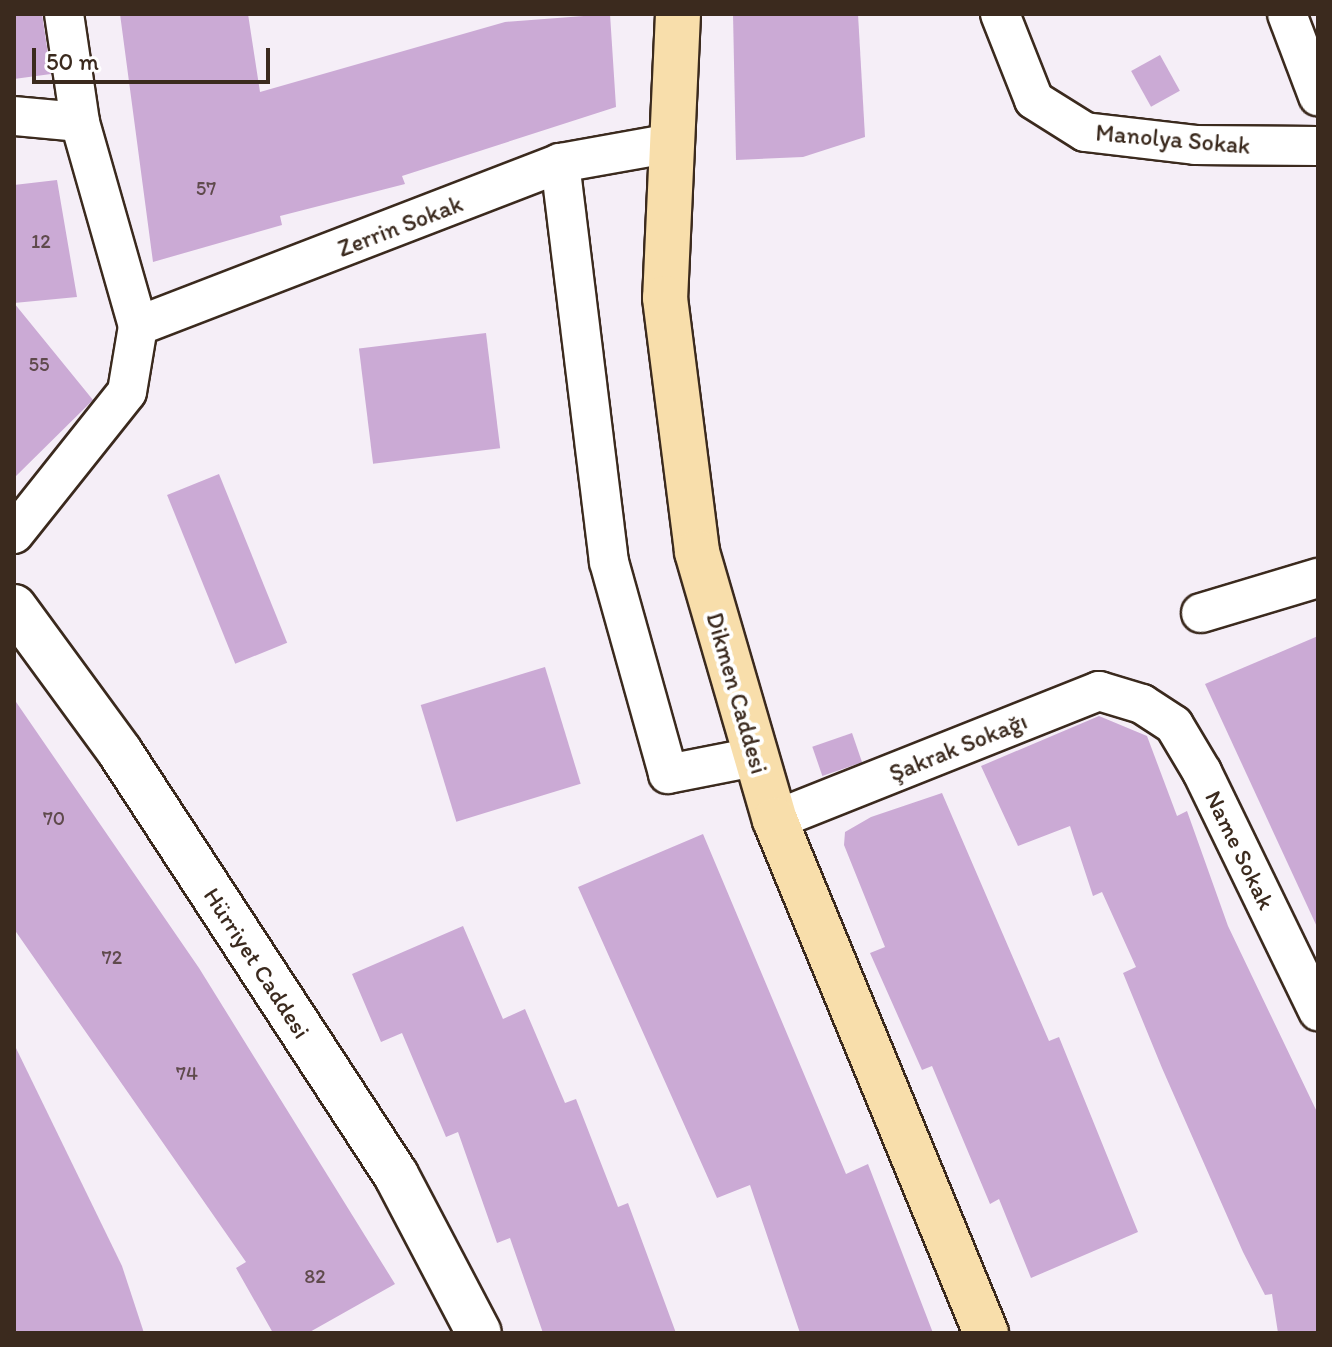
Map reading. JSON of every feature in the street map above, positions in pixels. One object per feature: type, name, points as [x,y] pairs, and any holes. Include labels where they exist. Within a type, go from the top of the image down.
[{"type":"main road","name":"Dikmen Caddesi","points":[[678,14],[667,144],[665,298],[682,464],[697,552],[775,820],[986,1333]]},
{"type":"street","points":[[14,534],[127,392],[138,326],[80,122],[64,14]]},
{"type":"street","name":"Manolya Sokak","points":[[1000,14],[1034,100],[1085,132],[1195,145],[1318,146]]},
{"type":"street","points":[[1287,14],[1318,96]]},
{"type":"street","points":[[14,116],[80,122]]},
{"type":"street","name":"Zerrin Sokak","points":[[138,326],[560,163],[667,144]]},
{"type":"street","points":[[560,163],[609,562],[668,774],[755,757]]},
{"type":"street","points":[[1201,613],[1318,578]]},
{"type":"street","name":"Hürriyet Caddesi","points":[[14,607],[120,752],[396,1175],[479,1333]]},
{"type":"street","name":"Şakrak Sokağı","points":[[775,820],[1099,691],[1142,704]]},
{"type":"street","name":"Name Sokak","points":[[1142,704],[1174,725],[1202,772],[1318,1011]]},
{"type":"building","points":[[14,14],[42,14],[51,74],[14,79]]},
{"type":"building","points":[[120,14],[248,14],[260,92],[505,22],[610,14],[616,107],[402,176],[405,184],[280,216],[282,225],[153,262]]},
{"type":"building","points":[[733,14],[858,14],[865,137],[803,157],[736,160]]},
{"type":"building","points":[[1160,55],[1180,91],[1151,107],[1131,71]]},
{"type":"building","points":[[57,180],[77,297],[14,303],[14,185]]},
{"type":"building","points":[[14,303],[93,400],[14,478]]},
{"type":"building","points":[[486,333],[500,448],[373,464],[359,349]]},
{"type":"building","points":[[219,474],[287,643],[235,664],[167,495]]},
{"type":"building","points":[[1318,636],[1318,929],[1205,684]]},
{"type":"building","points":[[545,667],[581,784],[456,822],[421,705]]},
{"type":"building","points":[[14,699],[199,968],[395,1284],[308,1333],[273,1333],[236,1268],[246,1262],[14,929]]},
{"type":"building","points":[[1099,716],[1147,736],[1177,816],[1187,811],[1228,926],[1318,1114],[1318,1333],[1278,1333],[1272,1294],[1265,1295],[1243,1252],[1162,1068],[1123,973],[1136,967],[1102,892],[1093,896],[1070,826],[1018,846],[981,766]]},
{"type":"building","points":[[852,733],[862,762],[822,776],[812,747]]},
{"type":"building","points":[[942,793],[1049,1041],[1059,1037],[1138,1232],[1031,1278],[999,1199],[990,1204],[932,1066],[922,1070],[870,953],[885,947],[844,845],[845,832],[871,817]]},
{"type":"building","points":[[703,834],[846,1174],[868,1164],[933,1333],[800,1333],[750,1185],[717,1198],[578,887]]},
{"type":"building","points":[[463,926],[503,1019],[525,1009],[565,1103],[576,1099],[618,1207],[628,1203],[676,1333],[543,1333],[510,1238],[497,1243],[458,1132],[446,1137],[402,1033],[381,1042],[352,974]]},
{"type":"building","points":[[14,1044],[122,1266],[144,1333],[14,1333]]}]
